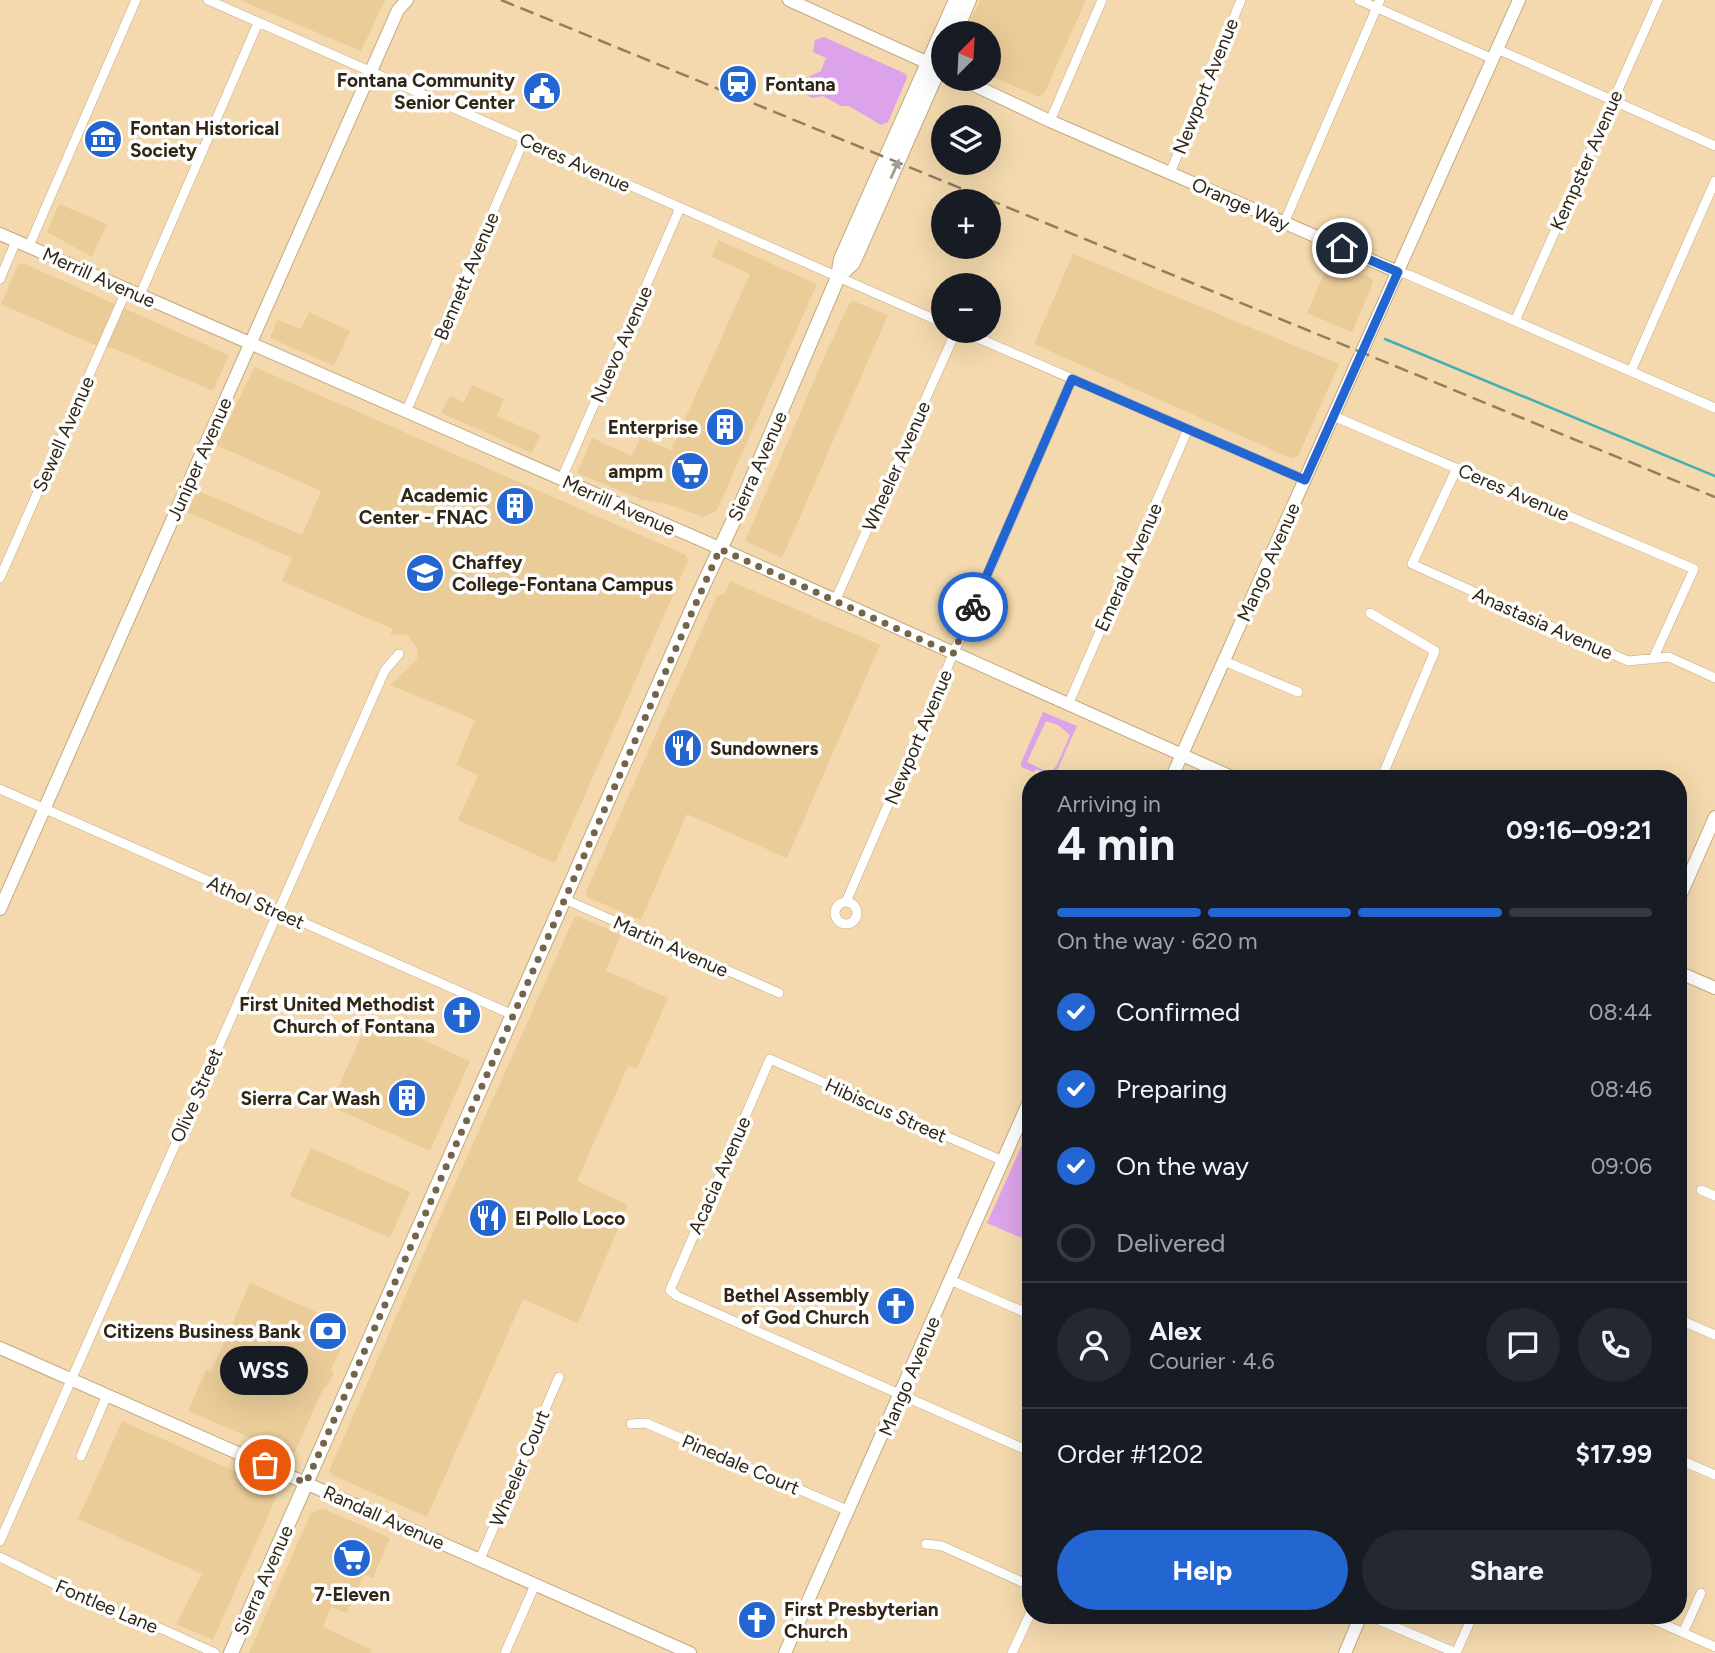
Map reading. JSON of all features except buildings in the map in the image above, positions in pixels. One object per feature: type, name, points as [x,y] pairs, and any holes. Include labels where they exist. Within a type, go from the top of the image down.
[{"type":"main road","name":"Sierra Avenue","points":[[950,21],[956,0]]},
{"type":"main road","points":[[959,21],[969,0]]},
{"type":"main road","name":"Sierra Avenue","points":[[231,1653],[744,498],[838,277],[841,259],[931,79]]},
{"type":"street","points":[[29,246],[136,0]]},
{"type":"street","name":"Ceres Avenue","points":[[208,0],[931,318]]},
{"type":"street","points":[[789,0],[808,4],[931,62]]},
{"type":"street","points":[[1050,121],[1102,0]]},
{"type":"street","name":"Newport Avenue","points":[[1170,173],[1241,0]]},
{"type":"street","points":[[1359,0],[1379,4],[1612,100],[1715,146]]},
{"type":"street","name":"Mango Avenue","points":[[1175,770],[1519,0]]},
{"type":"street","name":"Kempster Avenue","points":[[1515,321],[1658,0]]},
{"type":"street","name":"Juniper Avenue","points":[[0,909],[372,73],[400,3]]},
{"type":"street","points":[[1284,223],[1379,4]]},
{"type":"street","points":[[139,295],[258,23]]},
{"type":"street","name":"Orange Way","points":[[986,91],[1284,223],[1715,408]]},
{"type":"street","name":"Bennett Avenue","points":[[406,412],[524,140]]},
{"type":"street","points":[[1631,371],[1715,181]]},
{"type":"street","name":"Nuevo Avenue","points":[[561,480],[680,208]]},
{"type":"street","name":"Merrill Avenue","points":[[0,233],[1215,770]]},
{"type":"street","points":[[0,279],[16,241]]},
{"type":"street","name":"Sewell Avenue","points":[[0,578],[127,289]]},
{"type":"street","name":"Wheeler Avenue","points":[[835,601],[951,343]]},
{"type":"street","points":[[990,343],[1305,480]]},
{"type":"street","name":"Newport Avenue","points":[[846,902],[1072,379]]},
{"type":"street","name":"Ceres Avenue","points":[[1334,416],[1694,569],[1653,659]]},
{"type":"street","name":"Emerald Avenue","points":[[1068,705],[1188,429]]},
{"type":"street","name":"Anastasia Avenue","points":[[1457,468],[1412,564],[1628,661],[1669,657],[1715,678]]},
{"type":"street","points":[[1370,613],[1435,651],[1385,770]]},
{"type":"street","name":"Olive Street","points":[[0,1541],[385,670],[399,654]]},
{"type":"street","points":[[1224,661],[1298,692]]},
{"type":"street","name":"Athol Street","points":[[0,789],[513,1015]]},
{"type":"street","points":[[1687,881],[1715,817]]},
{"type":"street","name":"Martin Avenue","points":[[564,899],[779,993]]},
{"type":"street","points":[[1687,976],[1715,988]]},
{"type":"street","name":"Hibiscus Street","points":[[770,1059],[1003,1161]]},
{"type":"street","name":"Acacia Avenue","points":[[770,1059],[670,1290],[677,1296],[901,1395]]},
{"type":"street","name":"Mango Avenue","points":[[785,1653],[1022,1118]]},
{"type":"street","points":[[1701,1190],[1715,1196]]},
{"type":"street","points":[[950,1280],[1022,1311]]},
{"type":"street","points":[[1687,1323],[1715,1335]]},
{"type":"street","name":"Randall Avenue","points":[[0,1348],[691,1653]]},
{"type":"street","name":"Wheeler Court","points":[[480,1559],[559,1377]]},
{"type":"street","points":[[81,1456],[107,1395]]},
{"type":"street","points":[[901,1395],[1022,1448]]},
{"type":"street","name":"Pinedale Court","points":[[631,1424],[646,1423],[849,1511]]},
{"type":"street","points":[[1687,1463],[1715,1475]]},
{"type":"street","points":[[926,1544],[942,1546],[1022,1582]]},
{"type":"street","name":"Fontlee Lane","points":[[0,1558],[113,1613],[162,1629],[215,1653]]},
{"type":"street","points":[[505,1653],[535,1585]]},
{"type":"street","points":[[1687,1624],[1700,1593]]},
{"type":"street","points":[[1012,1653],[1025,1624]]},
{"type":"street","points":[[1345,1653],[1357,1624]]},
{"type":"street","points":[[1388,1624],[1456,1653],[1469,1624]]},
{"type":"street","points":[[1663,1624],[1715,1647]]},
{"type":"street","points":[[1683,1633],[1687,1624]]},
{"type":"shaded area","points":[[240,0],[385,0],[361,51]]},
{"type":"shaded area","points":[[980,0],[1086,0],[1044,94],[1038,97],[1001,80],[1001,21],[970,21]]},
{"type":"shaded area","points":[[824,37],[906,74],[907,78],[888,122],[881,125],[849,106],[841,106],[823,96],[812,98],[801,91],[800,81],[821,71],[826,58],[813,52],[815,40]]},
{"type":"shaded area","points":[[59,204],[107,224],[92,257],[47,232]]},
{"type":"shaded area","points":[[718,240],[817,284],[717,510],[704,517],[664,503],[640,499],[577,473],[592,438],[632,456],[640,438],[671,450],[750,274],[712,257]]},
{"type":"shaded area","points":[[1073,254],[1339,364],[1298,456],[1293,459],[1034,344]]},
{"type":"shaded area","points":[[1330,260],[1372,278],[1373,283],[1352,332],[1307,313]]},
{"type":"shaded area","points":[[23,263],[229,355],[213,391],[112,348],[92,344],[1,304],[18,265]]},
{"type":"shaded area","points":[[853,301],[888,315],[782,558],[745,541],[826,353],[849,304]]},
{"type":"shaded area","points":[[309,312],[350,331],[334,366],[270,338],[277,320],[301,329]]},
{"type":"shaded area","points":[[255,367],[686,555],[688,561],[555,863],[458,820],[478,775],[456,765],[475,720],[390,685],[417,660],[417,648],[407,635],[390,636],[393,629],[282,581],[292,558],[187,512],[196,490],[302,535],[321,491],[216,445]]},
{"type":"shaded area","points":[[472,385],[504,399],[497,416],[540,435],[532,453],[441,413],[450,396],[464,402]]},
{"type":"shaded area","points":[[730,581],[880,645],[787,858],[687,814],[641,920],[587,897],[586,892],[717,596],[725,593]]},
{"type":"shaded area","points":[[1043,712],[1077,726],[1057,770],[1053,770],[1070,735],[1058,725],[1046,721],[1027,762],[1044,770],[1021,767]]},
{"type":"shaded area","points":[[578,916],[621,935],[606,971],[668,998],[637,1069],[628,1066],[577,1181],[628,1205],[578,1323],[523,1299],[427,1517],[332,1475],[329,1471],[574,918]]},
{"type":"shaded area","points":[[370,1016],[470,1061],[430,1151],[330,1106]]},
{"type":"shaded area","points":[[1022,1145],[1022,1238],[987,1223]]},
{"type":"shaded area","points":[[311,1148],[410,1192],[390,1238],[290,1196]]},
{"type":"shaded area","points":[[250,1283],[350,1327],[331,1370],[334,1372],[329,1383],[322,1391],[295,1452],[290,1455],[188,1411],[206,1370],[211,1372]]},
{"type":"shaded area","points":[[122,1421],[273,1488],[276,1498],[213,1640],[176,1624],[202,1574],[78,1519]]},
{"type":"shaded area","points":[[324,1509],[390,1538],[373,1578],[364,1575],[347,1613],[331,1607],[323,1627],[372,1650],[371,1653],[249,1653],[311,1513]]},
{"type":"waterway","points":[[1385,339],[1715,476]]},
{"type":"railway","points":[[501,0],[1715,497]]},
{"type":"way so far","points":[[265,1465],[306,1483],[720,549],[953,654],[973,607]]},
{"type":"place","name":"Fontana","points":[[738,84]]},
{"type":"place","name":"Fontana Community Senior Center","points":[[542,91]]},
{"type":"place","name":"Fontan Historical Society","points":[[103,139]]},
{"type":"place","name":"Enterprise","points":[[725,427]]},
{"type":"place","name":"ampm","points":[[690,471]]},
{"type":"place","name":"Academic Center - FNAC","points":[[515,506]]},
{"type":"place","name":"Chaffey College-Fontana Campus","points":[[425,573]]},
{"type":"place","name":"Sundowners","points":[[683,748]]},
{"type":"place","name":"First United Methodist Church of Fontana","points":[[462,1015]]},
{"type":"place","name":"Sierra Car Wash","points":[[407,1098]]},
{"type":"place","name":"El Pollo Loco","points":[[488,1218]]},
{"type":"place","name":"Bethel Assembly of God Church","points":[[896,1306]]},
{"type":"place","name":"Citizens Business Bank","points":[[328,1331]]},
{"type":"place","name":"WSS","points":[[265,1465]]},
{"type":"place","name":"7-Eleven","points":[[352,1558]]},
{"type":"place","name":"First Presbyterian Church","points":[[757,1620]]},
{"type":"route","points":[[973,607],[1072,379],[1305,480],[1398,272],[1342,248]]}]
